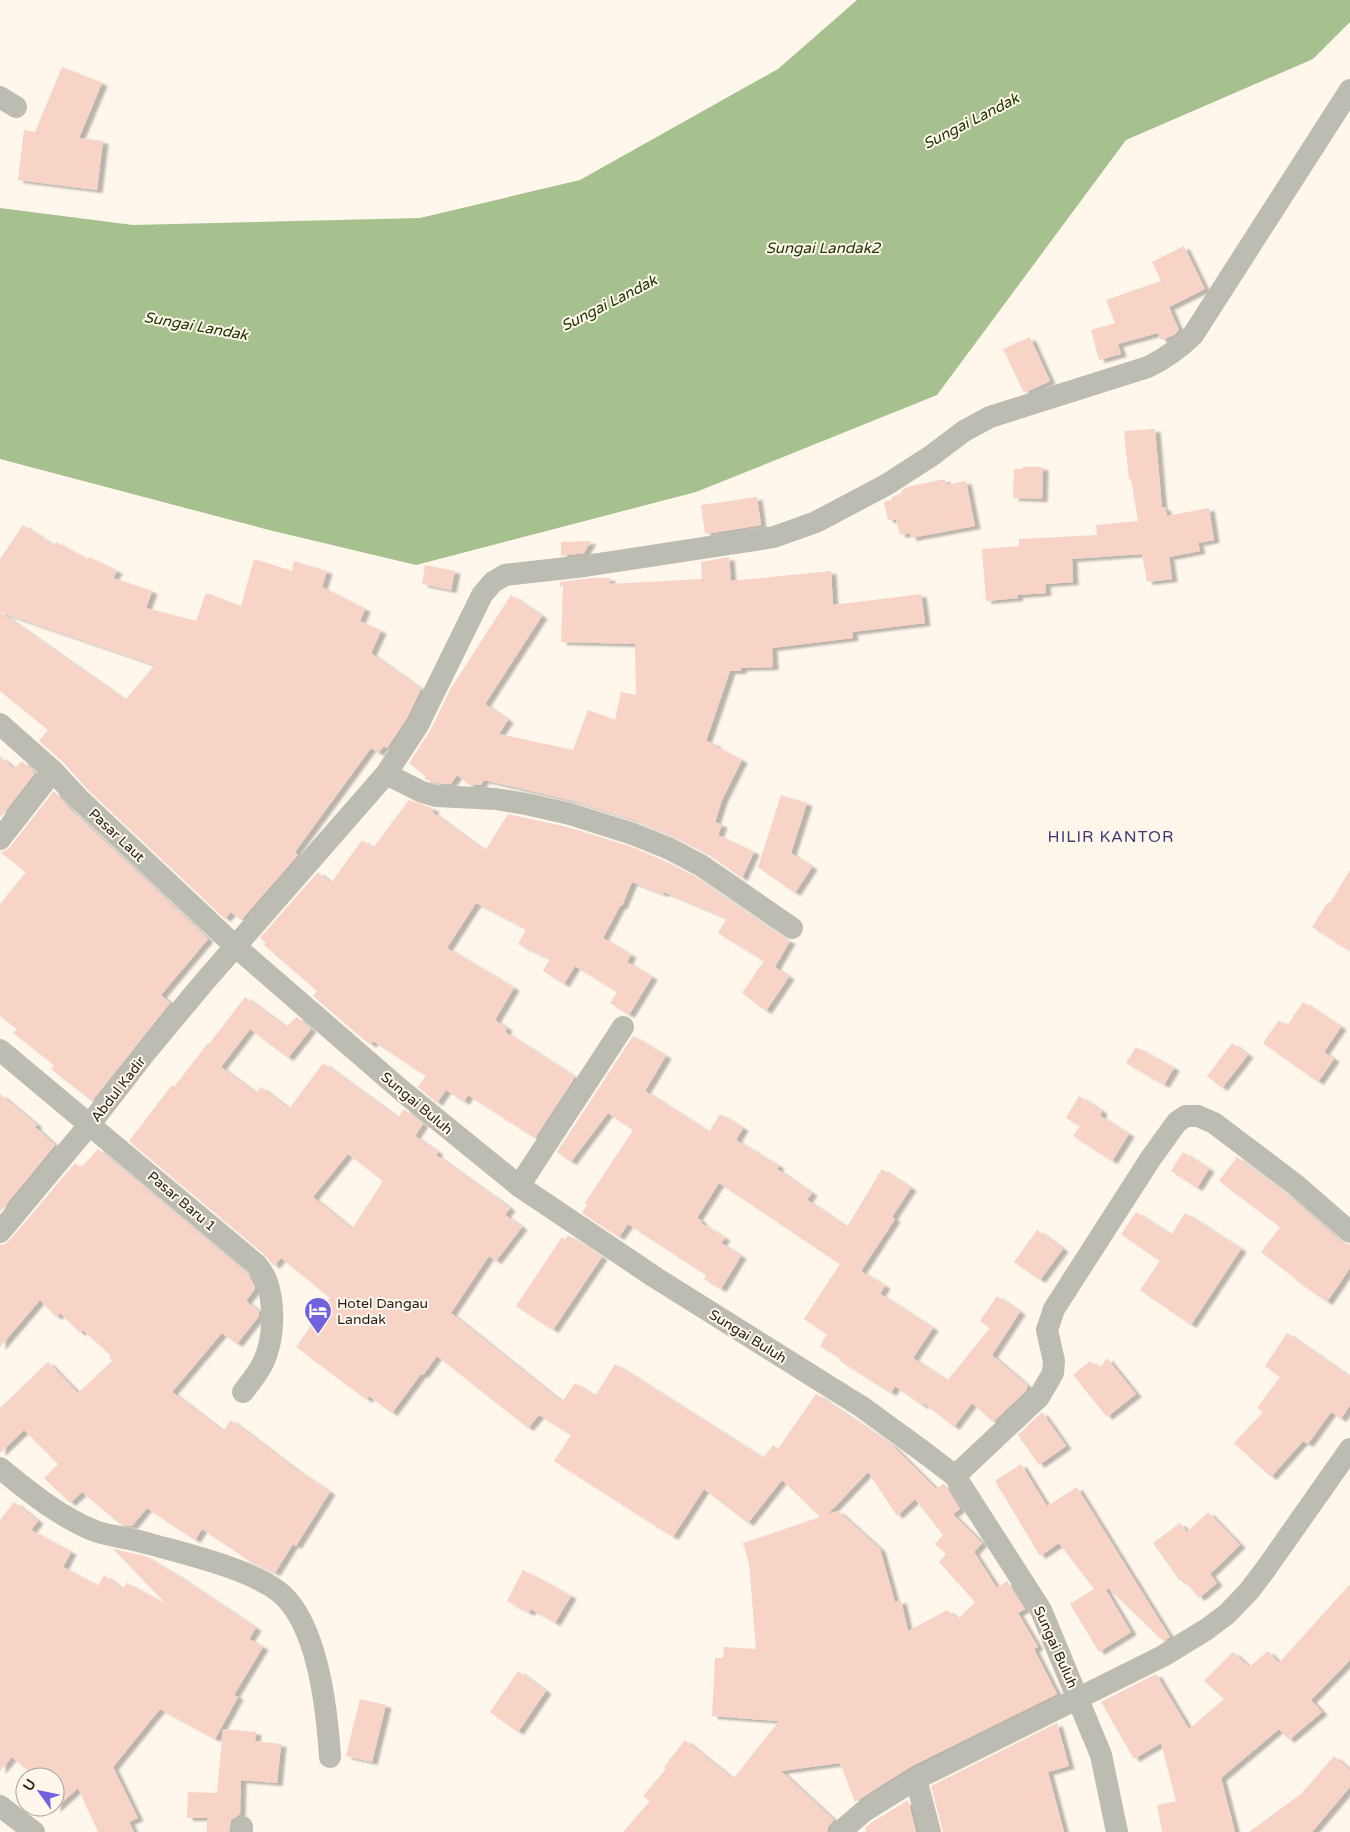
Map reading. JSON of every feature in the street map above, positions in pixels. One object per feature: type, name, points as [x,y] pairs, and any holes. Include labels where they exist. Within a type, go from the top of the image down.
[{"type":"street","name":"Abdul Kadir","points":[[0,1232],[90,1124],[145,1053],[235,946],[386,774],[418,725],[482,595],[493,582],[505,576],[585,566],[774,537],[816,522],[886,485],[931,456],[964,431],[990,417],[1148,367],[1165,359],[1179,348],[1198,327],[1350,90]]},
{"type":"street","name":"Pasar Laut","points":[[0,724],[53,771],[79,799],[235,946]]},
{"type":"street","points":[[0,839],[53,771]]},
{"type":"street","points":[[386,774],[422,792],[436,796],[496,799],[570,814],[670,848],[702,866],[792,928]]},
{"type":"street","name":"Sungai Buluh","points":[[235,946],[400,1090],[519,1186],[656,1278],[862,1407],[955,1476],[1041,1610],[1101,1755],[1117,1832]]},
{"type":"street","points":[[519,1186],[624,1027]]},
{"type":"street","name":"Pasar Baru 1","points":[[0,1050],[257,1265],[267,1280],[272,1310],[269,1344],[263,1362],[243,1392]]},
{"type":"street","points":[[955,1476],[1039,1397],[1048,1383],[1053,1373],[1054,1361],[1047,1330],[1054,1309],[1151,1158],[1177,1122],[1186,1116],[1198,1116],[1214,1123],[1296,1185],[1350,1232]]},
{"type":"street","points":[[840,1832],[863,1812],[916,1779],[1163,1656],[1207,1629],[1226,1614],[1249,1591],[1350,1449]]},
{"type":"street","points":[[0,1468],[59,1513],[96,1531],[148,1543],[218,1564],[266,1583],[279,1592],[293,1605],[306,1632],[314,1655],[323,1688],[330,1757]]},
{"type":"street","points":[[916,1779],[930,1832]]},
{"type":"street","points":[[0,1806],[34,1832]]},
{"type":"water","name":"Sungai Landak2","points":[[857,0],[1350,0],[1350,22],[1313,59],[1126,140],[937,395],[696,492],[416,565],[269,530],[0,459],[0,208],[133,225],[420,218],[580,180],[778,69]]},
{"type":"building","points":[[62,67],[102,83],[79,138],[103,141],[97,190],[18,180],[24,130],[35,132]]},
{"type":"building","points":[[1184,246],[1205,289],[1169,307],[1179,330],[1174,335],[1161,340],[1158,333],[1118,344],[1121,354],[1099,360],[1091,330],[1115,323],[1106,300],[1161,281],[1152,262]]},
{"type":"building","points":[[1030,337],[1050,381],[1024,393],[1003,349]]},
{"type":"building","points":[[1155,429],[1162,508],[1165,507],[1167,516],[1209,508],[1214,540],[1198,543],[1200,551],[1169,557],[1172,579],[1147,582],[1142,554],[1072,559],[1073,582],[1045,584],[1046,593],[1017,595],[1018,598],[986,601],[982,549],[1019,546],[1019,539],[1097,535],[1096,525],[1138,521],[1131,479],[1129,480],[1124,431]]},
{"type":"building","points":[[1023,467],[1043,467],[1042,499],[1013,498],[1014,469],[1023,469]]},
{"type":"building","points":[[945,479],[946,485],[966,481],[975,526],[911,538],[910,533],[900,535],[896,519],[888,520],[884,502],[892,500],[892,497],[902,493],[901,491],[907,487]]},
{"type":"building","points":[[757,497],[761,525],[705,534],[701,505]]},
{"type":"building","points":[[23,525],[54,546],[56,542],[88,560],[89,557],[117,571],[113,578],[152,591],[146,608],[196,621],[206,593],[241,606],[254,559],[292,571],[294,561],[327,571],[322,587],[365,609],[360,621],[381,631],[371,653],[421,689],[407,718],[387,748],[384,746],[378,753],[371,748],[295,852],[298,855],[241,920],[231,912],[225,919],[88,790],[63,762],[39,741],[48,730],[0,691],[0,612],[0,559]],"holes":[[[0,612],[155,665],[125,700]]]},
{"type":"building","points":[[591,541],[584,553],[561,556],[561,542]]},
{"type":"building","points":[[729,557],[731,581],[831,571],[833,605],[921,594],[925,623],[852,632],[853,638],[772,648],[773,667],[741,668],[741,671],[730,671],[706,741],[715,744],[715,746],[742,760],[722,800],[715,822],[722,825],[718,835],[754,852],[742,878],[708,854],[675,837],[637,821],[574,801],[484,780],[481,785],[470,785],[457,775],[451,784],[438,783],[424,779],[426,776],[409,763],[430,731],[451,688],[511,595],[542,616],[485,704],[508,720],[499,734],[573,750],[588,710],[615,720],[621,692],[636,695],[635,644],[561,642],[563,584],[560,588],[560,582],[593,578],[610,578],[610,584],[702,579],[701,562]]},
{"type":"building","points":[[425,565],[455,571],[451,590],[422,584]]},
{"type":"building","points":[[0,756],[14,769],[22,761],[35,773],[0,818]]},
{"type":"building","points":[[54,791],[70,809],[208,939],[161,995],[170,1003],[92,1101],[51,1069],[54,1065],[13,1033],[17,1029],[0,1016],[0,904],[26,872],[0,852],[10,847]]},
{"type":"building","points":[[781,795],[807,803],[791,853],[812,867],[795,893],[758,867]]},
{"type":"building","points":[[409,800],[434,809],[432,812],[485,851],[508,814],[567,827],[629,846],[664,861],[695,877],[790,941],[775,967],[789,977],[766,1011],[742,993],[764,961],[718,933],[727,918],[664,892],[663,894],[632,882],[622,906],[620,906],[603,938],[631,955],[627,962],[652,977],[629,1015],[610,1003],[617,992],[575,966],[564,984],[543,971],[550,959],[518,944],[526,929],[476,903],[447,948],[514,988],[495,1020],[507,1028],[505,1032],[575,1077],[535,1138],[468,1095],[464,1102],[446,1090],[437,1103],[418,1087],[426,1076],[373,1041],[371,1045],[362,1038],[313,996],[317,991],[264,945],[266,943],[260,938],[318,872],[331,883],[362,840],[373,848]]},
{"type":"building","points":[[1350,870],[1350,951],[1312,927],[1328,902],[1330,903]]},
{"type":"building","points":[[245,997],[286,1027],[297,1017],[311,1029],[288,1058],[250,1029],[221,1067],[256,1093],[261,1087],[289,1109],[323,1063],[398,1118],[404,1109],[423,1124],[415,1136],[438,1152],[436,1155],[510,1208],[505,1215],[522,1227],[496,1261],[489,1256],[451,1313],[562,1402],[575,1383],[595,1396],[615,1364],[763,1458],[773,1445],[778,1449],[816,1394],[892,1445],[936,1489],[943,1484],[945,1485],[960,1509],[953,1514],[982,1543],[974,1552],[997,1588],[1007,1581],[1025,1609],[1018,1613],[1038,1647],[1034,1649],[1057,1694],[910,1767],[855,1802],[840,1763],[781,1771],[834,1820],[828,1827],[827,1832],[623,1832],[650,1801],[643,1796],[666,1769],[664,1767],[685,1740],[733,1779],[779,1721],[712,1716],[715,1658],[723,1658],[724,1647],[756,1649],[749,1563],[743,1543],[820,1517],[782,1480],[748,1523],[704,1489],[673,1537],[554,1461],[571,1435],[539,1415],[528,1428],[437,1356],[392,1413],[369,1396],[367,1400],[296,1347],[330,1298],[281,1258],[274,1266],[265,1255],[129,1141],[172,1085],[174,1087]],"holes":[[[348,1154],[383,1181],[352,1229],[313,1197]],[[868,1472],[897,1516],[915,1499],[943,1535],[935,1544],[946,1554],[939,1562],[975,1602],[958,1619],[947,1610],[908,1631],[901,1600],[895,1602],[880,1549],[838,1511],[828,1514]]]},
{"type":"building","points":[[1303,1002],[1341,1027],[1324,1052],[1334,1059],[1318,1082],[1263,1043],[1279,1020],[1287,1026]]},
{"type":"building","points":[[633,1036],[666,1056],[645,1091],[709,1132],[720,1114],[743,1128],[736,1140],[779,1166],[777,1169],[812,1193],[807,1200],[847,1227],[882,1169],[911,1188],[892,1217],[895,1219],[861,1271],[885,1286],[880,1294],[933,1328],[913,1358],[947,1381],[990,1328],[980,1321],[997,1296],[1020,1312],[992,1355],[1028,1386],[1027,1390],[993,1422],[972,1403],[954,1427],[924,1403],[923,1406],[895,1386],[891,1393],[840,1361],[841,1359],[820,1346],[827,1334],[804,1319],[840,1264],[719,1183],[697,1218],[702,1221],[701,1223],[725,1238],[721,1243],[741,1256],[721,1289],[704,1279],[706,1275],[628,1224],[619,1237],[582,1213],[587,1204],[585,1203],[633,1130],[608,1113],[571,1162],[557,1152]]},
{"type":"building","points":[[1232,1043],[1248,1055],[1222,1088],[1207,1076]]},
{"type":"building","points":[[1136,1047],[1174,1068],[1164,1085],[1126,1063]]},
{"type":"building","points":[[0,1094],[37,1125],[35,1127],[55,1145],[0,1212]]},
{"type":"building","points":[[1079,1096],[1102,1111],[1100,1116],[1129,1134],[1112,1161],[1073,1136],[1080,1126],[1066,1118]]},
{"type":"building","points":[[98,1149],[248,1274],[254,1285],[255,1289],[246,1301],[259,1311],[259,1316],[237,1344],[222,1333],[172,1392],[223,1431],[231,1420],[298,1471],[330,1492],[296,1546],[293,1544],[275,1573],[243,1558],[202,1529],[195,1540],[147,1508],[132,1526],[120,1524],[82,1492],[70,1503],[44,1478],[58,1464],[24,1430],[0,1453],[0,1408],[48,1362],[78,1393],[112,1361],[109,1358],[111,1356],[83,1330],[80,1333],[60,1313],[56,1317],[40,1300],[0,1347],[0,1245],[10,1240],[75,1163],[81,1168]]},
{"type":"building","points":[[1183,1152],[1209,1169],[1197,1188],[1171,1171]]},
{"type":"building","points":[[1237,1157],[1288,1195],[1341,1242],[1350,1245],[1350,1268],[1327,1302],[1294,1279],[1261,1252],[1280,1227],[1219,1181]]},
{"type":"building","points":[[1136,1212],[1171,1235],[1185,1213],[1241,1249],[1191,1325],[1140,1290],[1160,1261],[1121,1234]]},
{"type":"building","points":[[1037,1230],[1063,1249],[1040,1280],[1014,1262]]},
{"type":"building","points":[[568,1235],[602,1257],[553,1330],[516,1306],[562,1237],[565,1240]]},
{"type":"building","points":[[1287,1333],[1350,1377],[1350,1405],[1341,1419],[1331,1412],[1308,1444],[1303,1441],[1271,1477],[1234,1443],[1263,1412],[1257,1408],[1280,1377],[1265,1366]]},
{"type":"building","points":[[1107,1358],[1136,1394],[1107,1417],[1073,1375],[1090,1361],[1100,1368]]},
{"type":"building","points":[[1042,1412],[1066,1446],[1039,1465],[1018,1435]]},
{"type":"building","points":[[1021,1464],[1047,1506],[1077,1487],[1170,1637],[1163,1641],[1108,1588],[1106,1590],[1131,1632],[1099,1652],[1070,1604],[1094,1589],[1059,1543],[1040,1556],[995,1481]]},
{"type":"building","points":[[14,1502],[38,1521],[31,1530],[71,1552],[63,1567],[98,1586],[104,1575],[122,1589],[127,1583],[167,1605],[113,1549],[145,1556],[256,1628],[249,1639],[263,1647],[234,1695],[238,1697],[215,1739],[160,1709],[113,1767],[138,1818],[129,1822],[134,1832],[98,1832],[78,1788],[65,1800],[65,1767],[24,1767],[12,1757],[0,1771],[0,1520]]},
{"type":"building","points":[[1208,1512],[1240,1545],[1210,1574],[1217,1583],[1199,1598],[1183,1579],[1180,1581],[1153,1543],[1180,1523],[1187,1532]]},
{"type":"building","points":[[523,1570],[571,1596],[555,1623],[531,1609],[529,1613],[507,1601]]},
{"type":"building","points":[[1350,1584],[1350,1660],[1311,1700],[1322,1712],[1289,1740],[1279,1729],[1221,1778],[1235,1832],[1162,1832],[1157,1805],[1176,1801],[1161,1743],[1134,1759],[1101,1702],[1156,1674],[1189,1729],[1224,1699],[1204,1681],[1233,1652],[1249,1667],[1268,1651],[1279,1663]]},
{"type":"building","points":[[518,1671],[546,1691],[518,1732],[490,1712]]},
{"type":"building","points":[[360,1699],[386,1705],[372,1762],[346,1756]]},
{"type":"building","points":[[1057,1723],[1069,1766],[1048,1772],[1064,1832],[943,1832],[931,1786]]},
{"type":"building","points":[[223,1729],[256,1732],[255,1741],[281,1744],[277,1783],[241,1780],[240,1814],[231,1820],[229,1832],[207,1832],[207,1818],[187,1818],[188,1792],[217,1793]]},
{"type":"building","points":[[1334,1756],[1350,1770],[1350,1787],[1312,1832],[1249,1832],[1301,1794]]},
{"type":"building","points":[[908,1800],[916,1832],[866,1832],[865,1828],[871,1823]]},
{"type":"place","name":"Hotel Dangau Landak","points":[[318,1335]]},
{"type":"district","name":"HILIR KANTOR","points":[[1111,836]]},
{"type":"water label","name":"Sungai Landak","points":[[971,121]]},
{"type":"water label","name":"Sungai Landak","points":[[609,303]]},
{"type":"water label","name":"Sungai Landak","points":[[196,326]]}]
